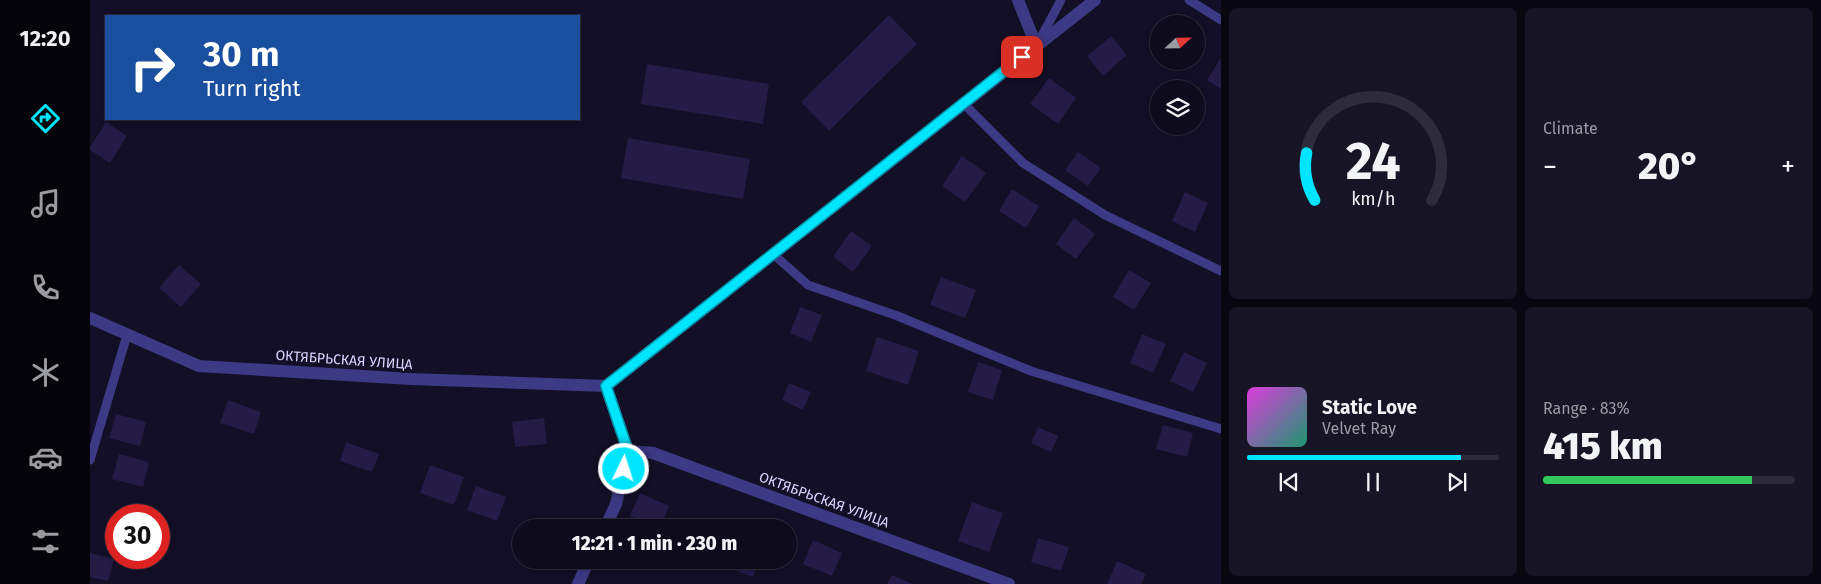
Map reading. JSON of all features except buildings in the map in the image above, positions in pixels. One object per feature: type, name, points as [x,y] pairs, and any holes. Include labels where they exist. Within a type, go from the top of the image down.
[{"type":"street","points":[[1018,0],[1036,45]]},
{"type":"street","points":[[609,519],[616,504],[628,451],[606,386],[1095,0]]},
{"type":"street","name":"ОКТЯБРЬСКАЯ УЛИЦА","points":[[90,318],[199,366],[411,379],[606,386]]},
{"type":"street","name":"ОКТЯБРЬСКАЯ УЛИЦА","points":[[628,451],[653,453],[1009,584]]},
{"type":"street","points":[[578,584],[585,569]]},
{"type":"lane","points":[[1036,45],[1062,0]]},
{"type":"lane","points":[[1189,0],[1221,20]]},
{"type":"lane","points":[[963,103],[1023,163],[1105,215],[1221,272]]},
{"type":"lane","points":[[773,254],[808,285],[895,315],[1032,371],[1221,429]]},
{"type":"lane","points":[[90,460],[127,334]]},
{"type":"route","points":[[624,469],[628,451],[606,386],[1022,57]]}]
